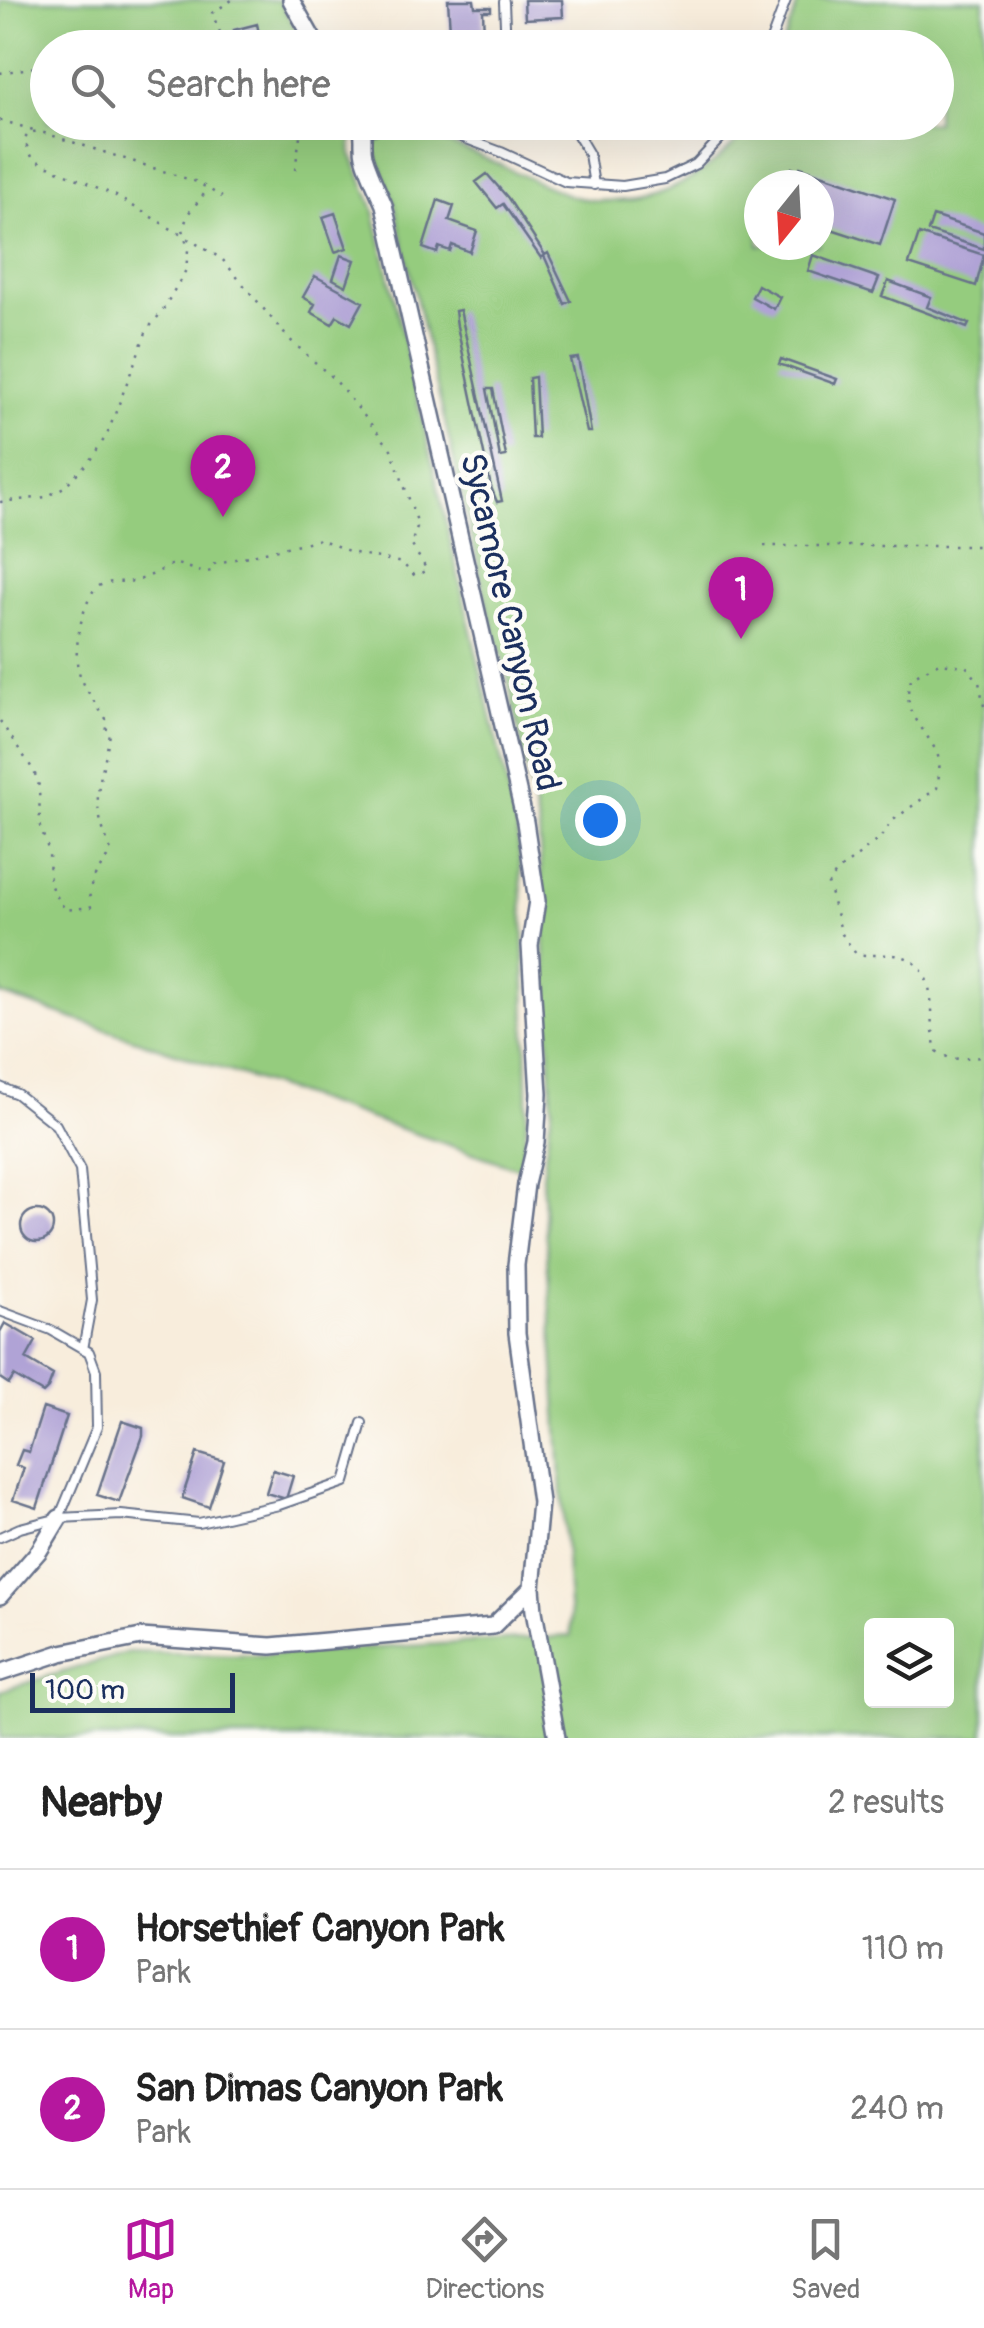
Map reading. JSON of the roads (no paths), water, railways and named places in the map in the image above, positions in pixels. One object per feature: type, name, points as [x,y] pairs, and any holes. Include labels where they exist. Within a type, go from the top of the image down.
[{"type":"street","points":[[291,0],[308,30]]},
{"type":"street","name":"Sycamore Canyon Road","points":[[362,140],[384,205],[526,822],[536,901],[530,945],[540,1094],[516,1265],[517,1333],[540,1502],[532,1588],[557,1738]]},
{"type":"street","points":[[0,1596],[38,1551],[59,1518]]},
{"type":"street","points":[[0,1673],[61,1653],[142,1637],[270,1646],[493,1626],[532,1588]]},
{"type":"lane","points":[[775,30],[786,0]]},
{"type":"lane","points":[[504,2],[505,30]]},
{"type":"lane","points":[[469,140],[566,182],[623,186],[666,179],[696,164],[719,140]]},
{"type":"lane","points":[[581,140],[589,154],[594,185]]},
{"type":"lane","points":[[0,1087],[17,1094],[56,1125],[80,1170],[92,1300],[83,1349]]},
{"type":"lane","points":[[0,1311],[51,1330],[88,1352],[96,1371],[97,1427],[59,1518]]},
{"type":"lane","points":[[0,1538],[20,1528],[59,1518],[121,1515],[199,1523],[280,1505],[345,1482],[362,1423]]},
{"type":"place","name":"San Dimas Canyon Park","points":[[223,517]]},
{"type":"place","name":"Horsethief Canyon Park","points":[[741,639]]}]
